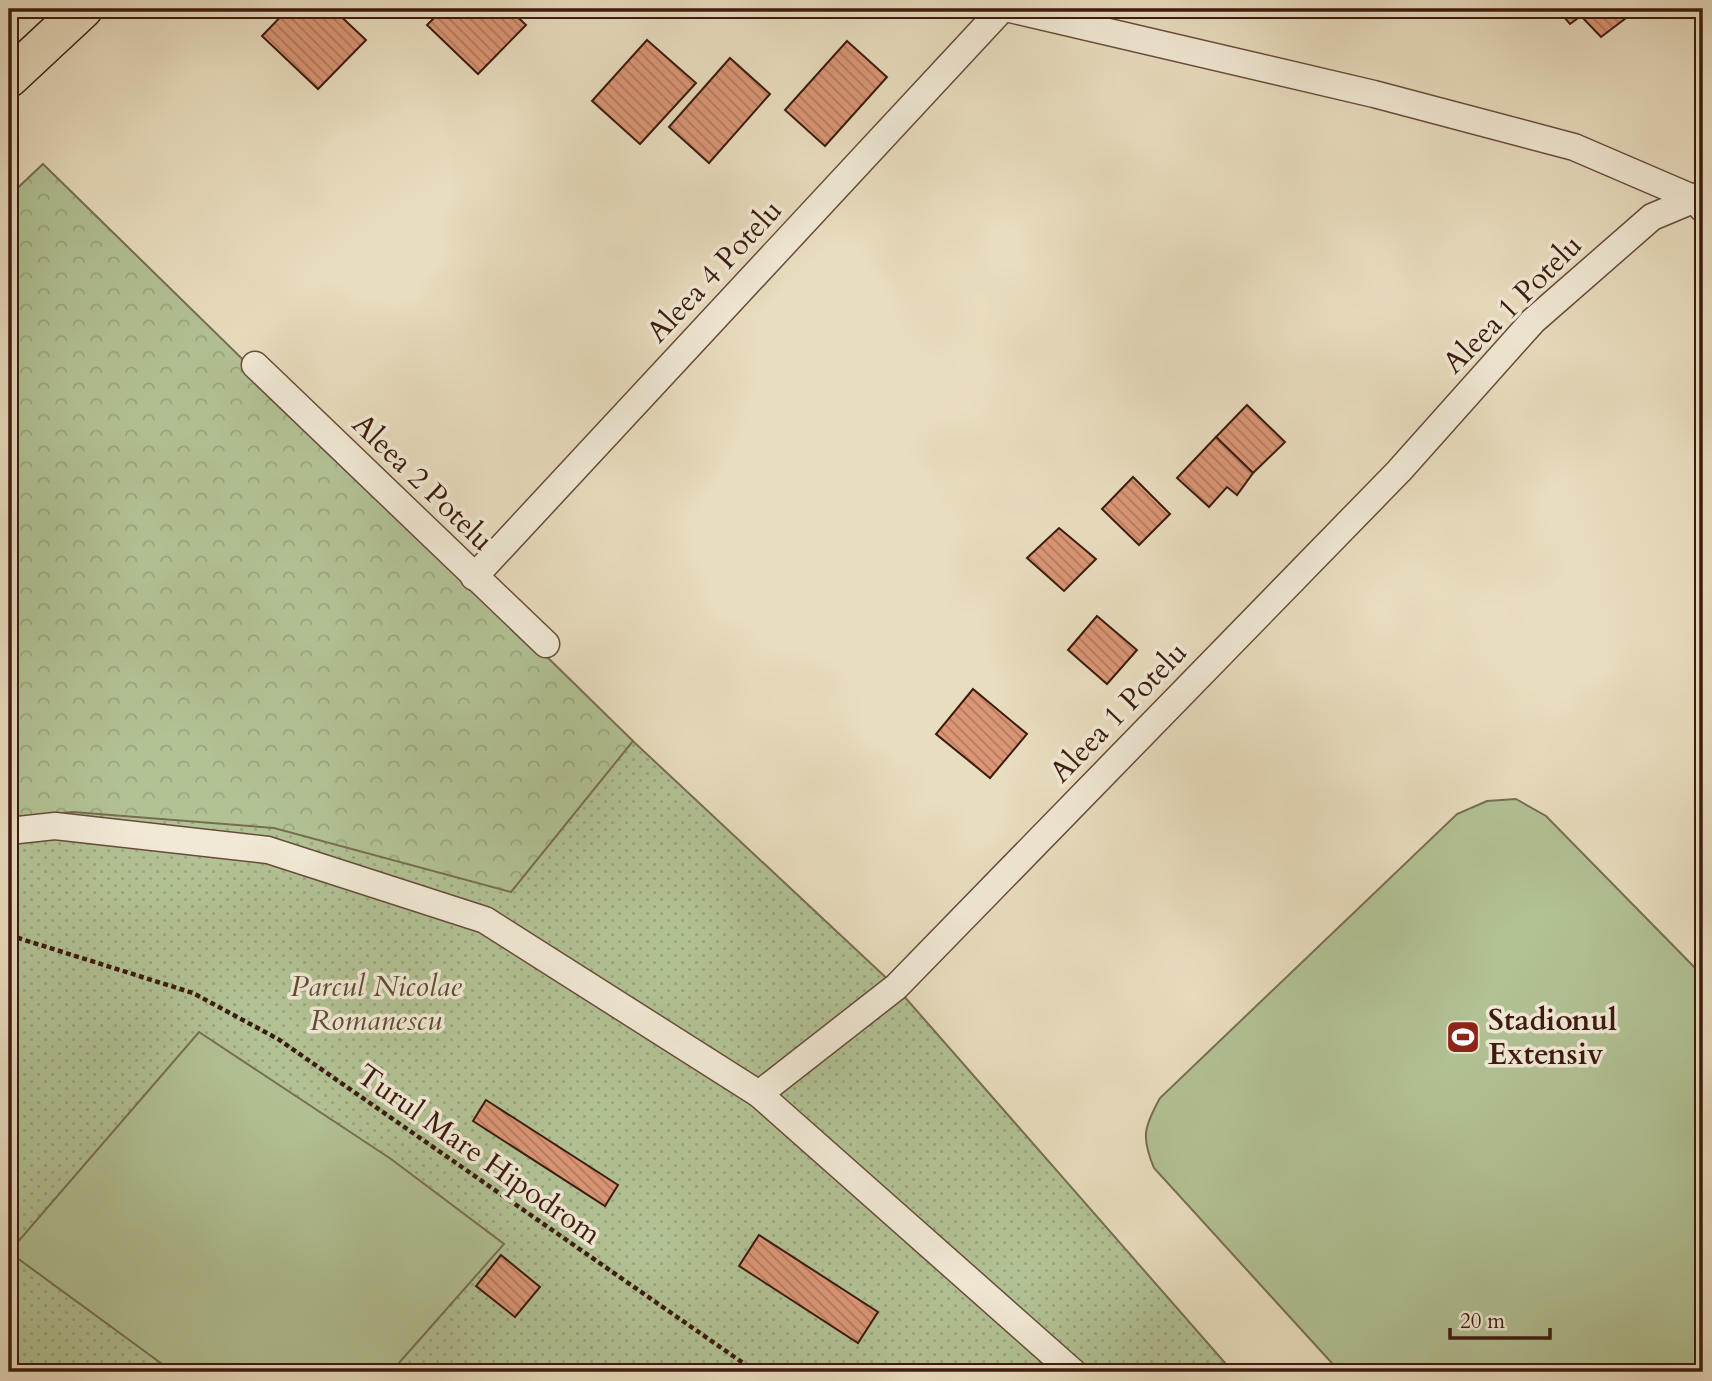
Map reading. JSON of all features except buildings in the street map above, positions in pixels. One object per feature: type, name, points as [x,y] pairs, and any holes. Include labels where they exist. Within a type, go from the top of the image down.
[{"type":"main road","points":[[9,78],[83,9]]},
{"type":"street","name":"Aleea 4 Potelu","points":[[474,577],[1002,9]]},
{"type":"street","name":"Aleea 1 Potelu","points":[[1010,9],[1374,94],[1574,147],[1700,201]]},
{"type":"street","name":"Aleea 1 Potelu","points":[[759,1094],[896,987],[1399,471],[1533,321],[1652,217],[1700,201]]},
{"type":"street","name":"Aleea 2 Potelu","points":[[256,365],[546,644]]},
{"type":"street","points":[[9,831],[55,826],[268,850],[485,920],[759,1094],[1073,1372]]},
{"type":"path","name":"Turul Mare Hipodrom","points":[[9,938],[15,937],[193,993],[278,1038],[755,1372]]},
{"type":"green space","points":[[43,164],[633,741],[511,892],[274,828],[73,812],[9,818],[9,196]]},
{"type":"green space","name":"Parcul Nicolae Romanescu","points":[[9,196],[466,585],[896,987],[1233,1372],[9,1372]]},
{"type":"green space","name":"Stadionul Extensiv","points":[[1516,799],[1546,816],[1703,976],[1703,1372],[1340,1372],[1154,1168],[1147,1148],[1146,1132],[1160,1098],[1457,814],[1487,801]]},
{"type":"green space","points":[[199,1032],[391,1159],[504,1244],[391,1372],[173,1372],[9,1252]]},
{"type":"place","name":"Stadionul Extensiv","points":[[1463,1037]]}]
